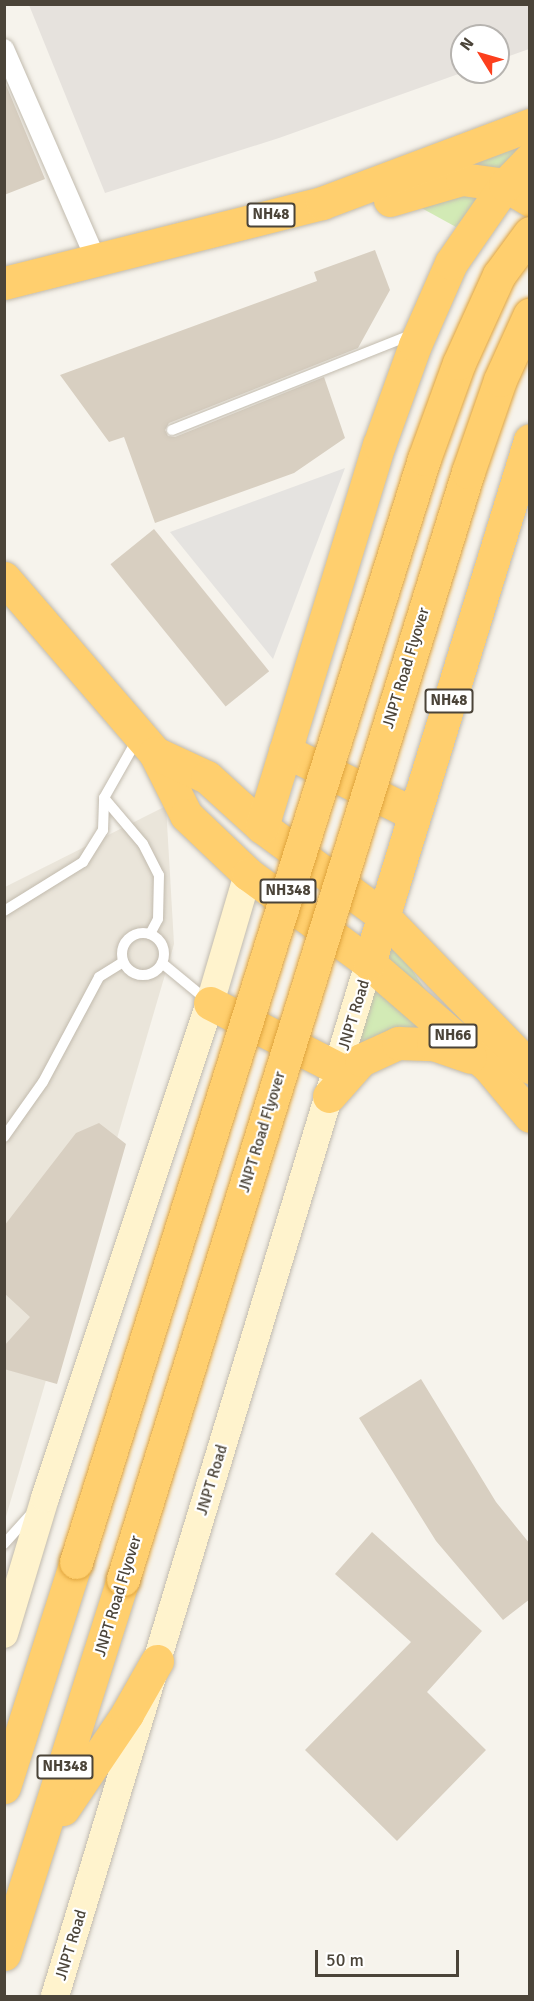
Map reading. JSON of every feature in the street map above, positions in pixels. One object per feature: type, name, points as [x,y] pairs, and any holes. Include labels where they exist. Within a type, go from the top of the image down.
[{"type":"highway","name":"NH48","points":[[4,283],[96,257],[322,203],[530,125]]},
{"type":"highway","points":[[262,827],[379,445],[421,330],[451,263],[517,192],[530,159]]},
{"type":"highway","points":[[322,203],[360,211],[408,192],[462,179],[517,192]]},
{"type":"highway","name":"NH348","points":[[4,1787],[424,459],[459,363],[499,274],[530,233]]},
{"type":"highway","name":"JNPT Road Flyover","points":[[4,1954],[43,1839],[468,472],[500,380],[530,314]]},
{"type":"highway","name":"NH48","points":[[369,963],[530,440]]},
{"type":"highway","points":[[4,578],[147,744],[186,815],[248,874],[369,963]]},
{"type":"highway","points":[[147,744],[207,777],[262,827],[383,916]]},
{"type":"highway","points":[[285,751],[414,814]]},
{"type":"highway","name":"NH66","points":[[383,916],[530,1067]]},
{"type":"highway","name":"NH66","points":[[369,963],[488,1066],[530,1116]]},
{"type":"highway","points":[[210,1003],[333,1082],[361,1060],[398,1043],[433,1044],[488,1066]]},
{"type":"highway","points":[[43,1839],[127,1714],[157,1661]]},
{"type":"street","points":[[4,50],[96,257]]},
{"type":"street","points":[[4,1634],[45,1498],[210,1003],[248,874]]},
{"type":"street","name":"JNPT Road","points":[[55,1996],[369,963]]},
{"type":"lane","points":[[172,430],[421,330]]},
{"type":"lane","points":[[4,911],[84,862],[103,830],[104,798],[147,744]]},
{"type":"lane","points":[[104,798],[143,844],[159,875],[158,918],[150,934]]},
{"type":"lane","points":[[162,963],[146,975],[132,972],[123,962],[125,942],[136,934],[150,934],[161,943],[162,963],[210,1003]]},
{"type":"lane","points":[[4,1137],[43,1082],[99,977],[123,962]]},
{"type":"lane","points":[[4,1544],[45,1498]]},
{"type":"shaded area","points":[[29,5],[529,5],[529,49],[510,56],[510,24],[450,24],[450,77],[279,138],[105,193]]},
{"type":"shaded area","points":[[345,468],[273,659],[170,532]]},
{"type":"shaded area","points":[[166,806],[174,944],[5,1520],[5,887]]},
{"type":"green space","points":[[527,139],[456,227],[416,205],[377,192]]},
{"type":"green space","points":[[391,938],[457,1038],[357,1044]]},
{"type":"building","points":[[4,80],[45,179],[4,195]]},
{"type":"building","points":[[375,250],[390,290],[358,348],[169,423],[165,430],[168,436],[175,437],[324,377],[345,438],[294,473],[155,523],[124,437],[109,442],[60,375],[317,281],[314,272]]},
{"type":"building","points":[[154,529],[269,671],[226,706],[110,564]]},
{"type":"building","points":[[99,1123],[126,1144],[57,1384],[4,1369],[4,1346],[30,1317],[4,1293],[4,1226],[76,1133]]},
{"type":"building","points":[[421,1379],[496,1502],[530,1544],[530,1599],[503,1620],[436,1541],[359,1418]]},
{"type":"building","points":[[372,1532],[482,1631],[427,1692],[486,1750],[397,1841],[305,1750],[411,1642],[335,1574]]}]
